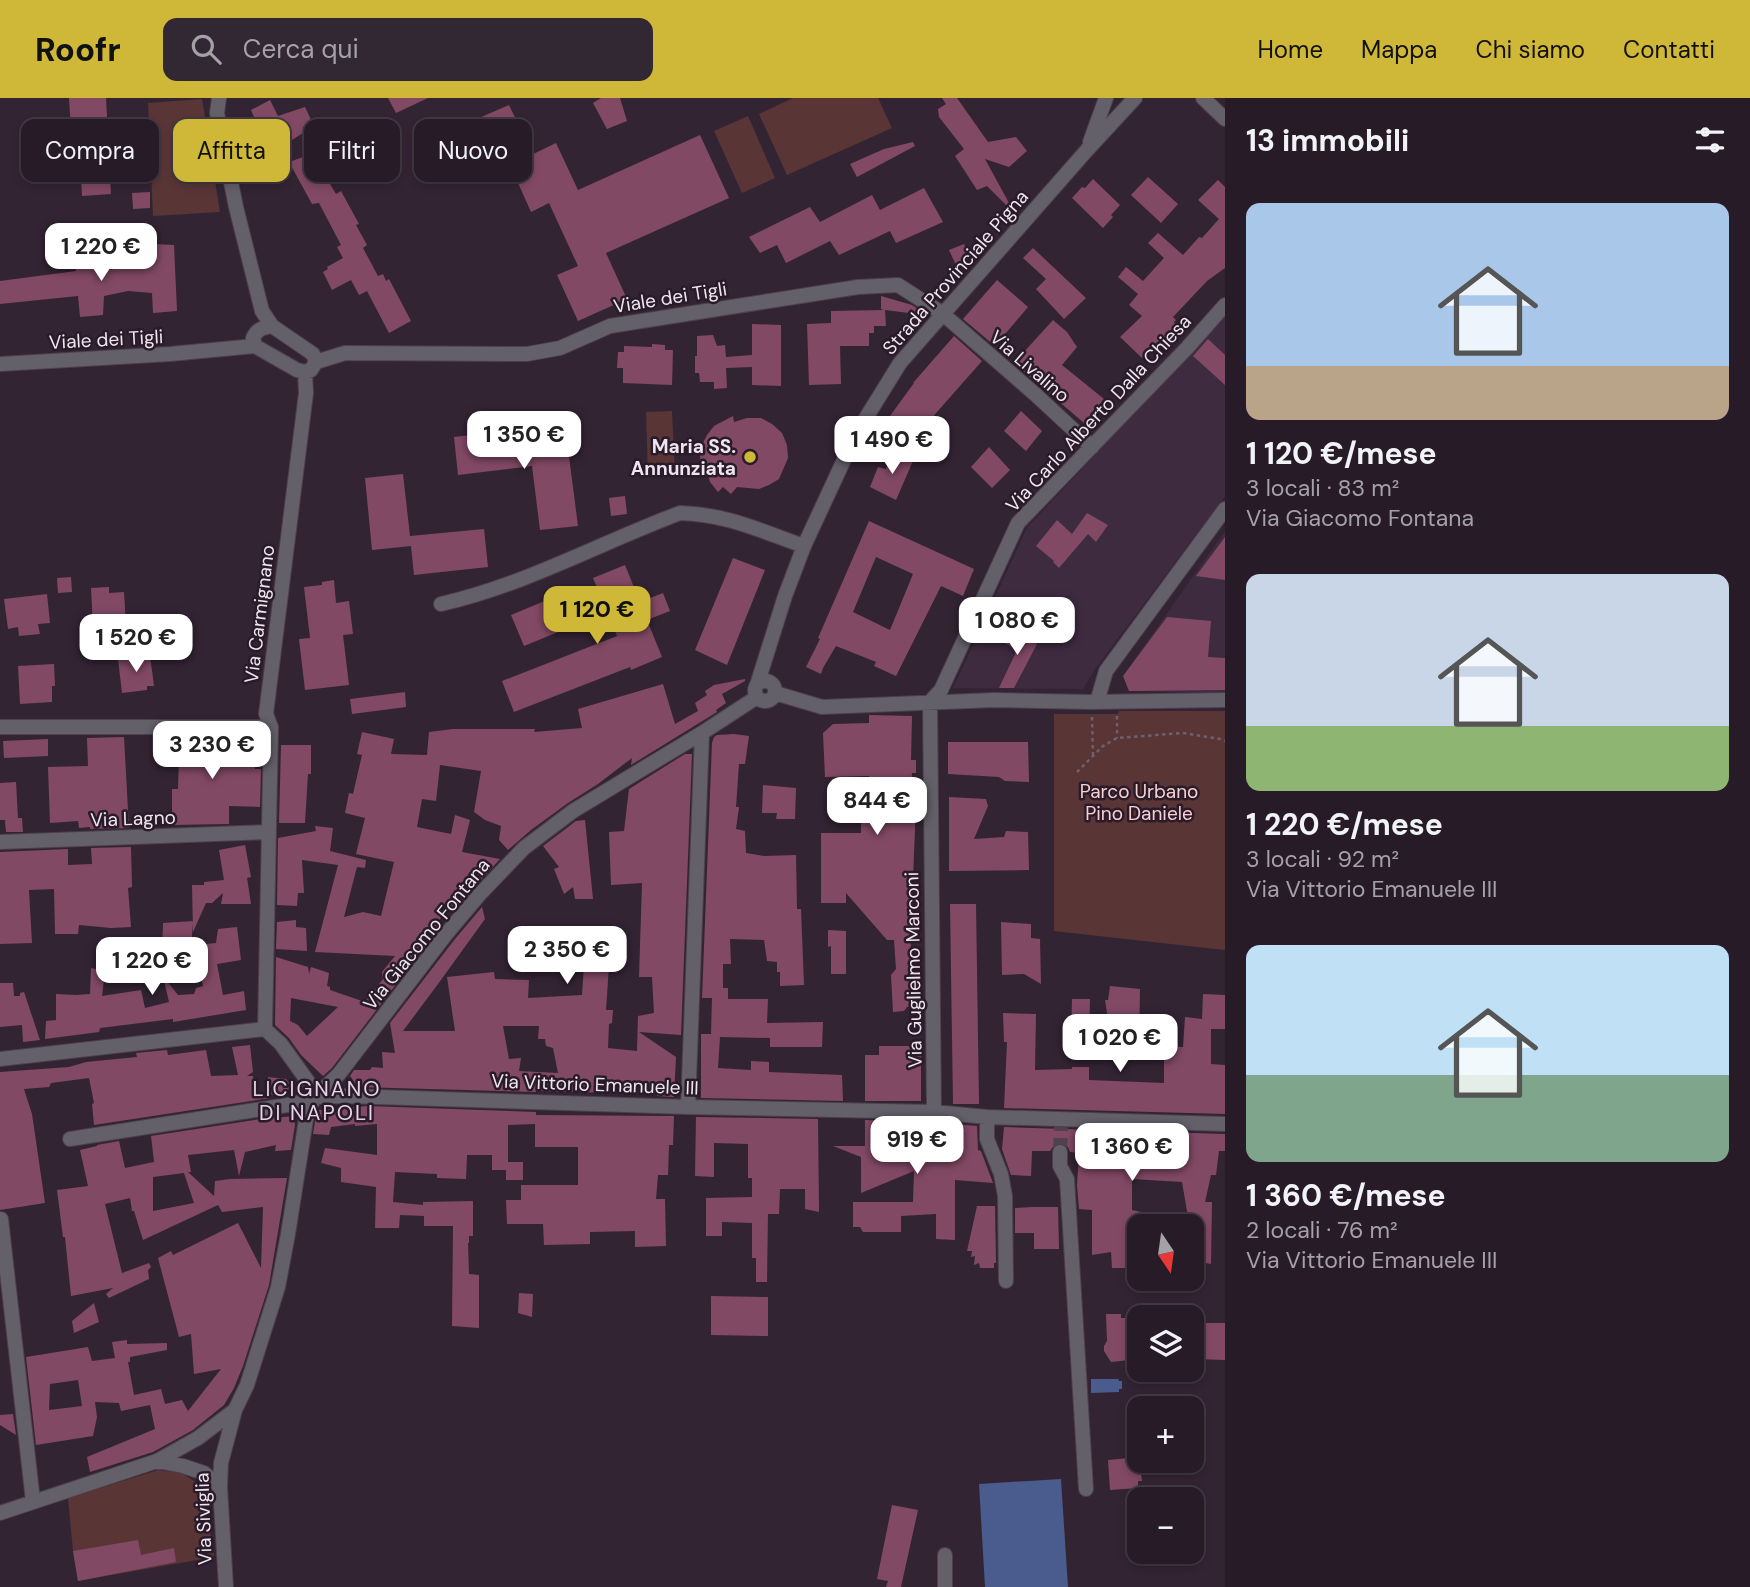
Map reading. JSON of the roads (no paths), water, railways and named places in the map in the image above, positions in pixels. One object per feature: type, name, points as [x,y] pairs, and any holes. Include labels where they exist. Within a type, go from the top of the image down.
[{"type":"street","points":[[219,98],[217,113],[236,207],[262,312],[272,326],[313,355],[310,367],[297,370],[255,346],[253,338],[256,331],[272,326]]},
{"type":"street","points":[[1087,150],[1106,98]]},
{"type":"street","name":"Strada Provinciale Pigna","points":[[757,691],[785,596],[804,546],[856,434],[900,363],[1135,98]]},
{"type":"street","points":[[1203,98],[1225,119]]},
{"type":"street","name":"Viale dei Tigli","points":[[310,367],[345,353],[527,354],[561,348],[610,326],[858,287],[898,285],[943,314]]},
{"type":"street","name":"Via Carlo Alberto Dalla Chiesa","points":[[930,702],[941,690],[1018,523],[1225,305]]},
{"type":"street","name":"Via Livalino","points":[[943,314],[1092,447]]},
{"type":"street","name":"Viale dei Tigli","points":[[0,363],[170,354],[255,346]]},
{"type":"street","name":"Via Carmignano","points":[[265,1029],[271,727],[266,714],[310,367]]},
{"type":"street","points":[[1094,706],[1106,671],[1225,509]]},
{"type":"street","points":[[442,604],[507,586],[680,513],[704,513],[726,518],[804,546]]},
{"type":"street","points":[[757,691],[763,701],[769,701],[775,693],[822,707],[994,700],[1094,706],[1225,700]]},
{"type":"street","name":"Via Giacomo Fontana","points":[[315,1097],[340,1074],[447,933],[517,855],[573,811],[702,733],[757,691]]},
{"type":"street","name":"Via Guglielmo Marconi","points":[[930,702],[934,1112]]},
{"type":"street","points":[[0,727],[271,727]]},
{"type":"street","points":[[688,1107],[702,733]]},
{"type":"street","name":"Via Lagno","points":[[0,842],[268,832]]},
{"type":"street","points":[[0,1059],[265,1029],[281,1044],[314,1090],[315,1097],[294,1104],[70,1139]]},
{"type":"street","name":"Via Vittorio Emanuele III","points":[[315,1097],[934,1112],[1061,1123],[1225,1124]]},
{"type":"street","name":"Via Siviglia","points":[[226,1587],[221,1463],[235,1410],[247,1385],[278,1287],[307,1114],[315,1097]]},
{"type":"street","points":[[987,1117],[987,1139],[1001,1174],[1005,1196],[1006,1282]]},
{"type":"street","points":[[1060,1152],[1060,1166],[1067,1179],[1086,1489]]},
{"type":"street","points":[[1,1219],[33,1501]]},
{"type":"street","points":[[0,1513],[158,1461],[198,1438],[235,1410]]},
{"type":"street","points":[[158,1461],[204,1474],[220,1487]]},
{"type":"street","points":[[945,1555],[945,1587]]},
{"type":"water","points":[[1091,1379],[1118,1379],[1122,1381],[1122,1389],[1119,1389],[1119,1392],[1091,1393]]},
{"type":"water","points":[[1061,1479],[1068,1587],[985,1587],[979,1484]]},
{"type":"tunnel","points":[[1060,1152],[1061,1127]]},
{"type":"place","name":"Maria SS. Annunziata","points":[[750,457]]},
{"type":"district","name":"LICIGNANO DI NAPOLI","points":[[317,1101]]},
{"type":"park label","name":"Parco Urbano Pino Daniele","points":[[1139,802]]}]
